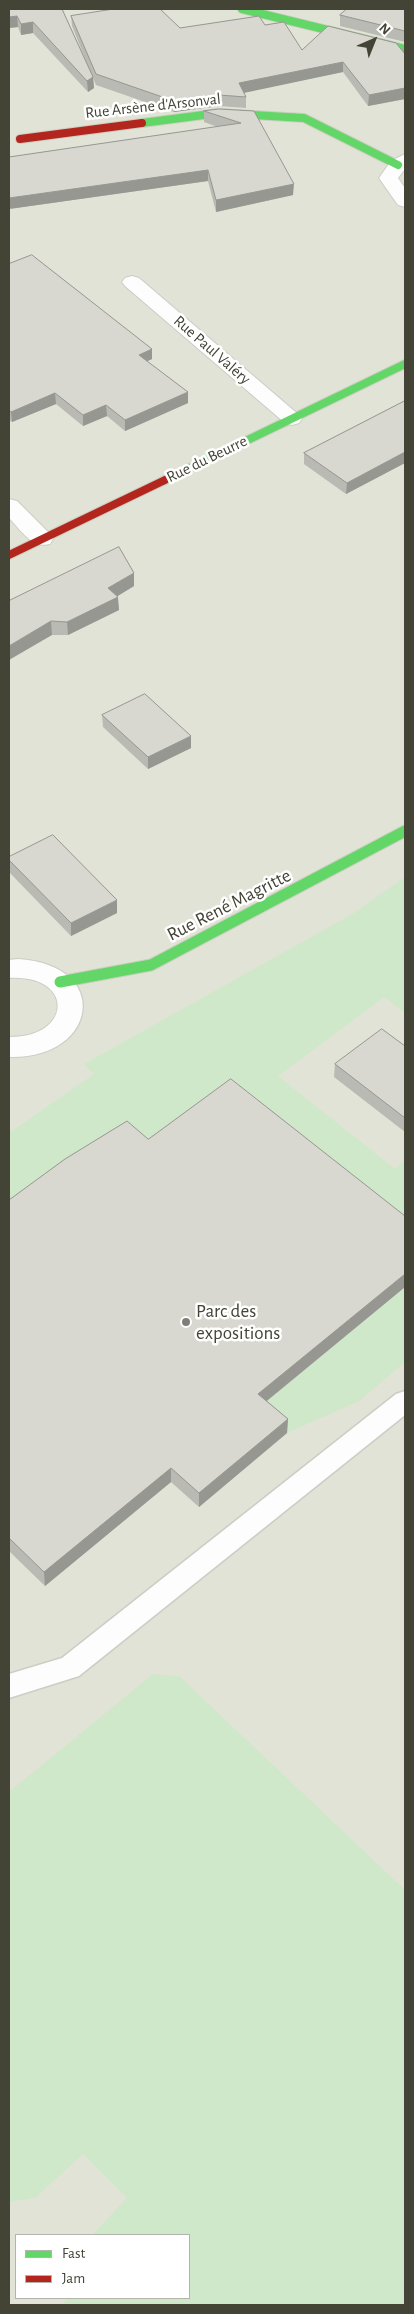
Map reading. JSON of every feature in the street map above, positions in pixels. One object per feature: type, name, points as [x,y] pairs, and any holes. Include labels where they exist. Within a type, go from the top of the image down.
[{"type":"street","points":[[242,9],[405,49]]},
{"type":"street","name":"Rue Arsène d'Arsonval","points":[[20,138],[219,113],[304,118],[402,163]]},
{"type":"street","points":[[402,163],[388,178],[405,201]]},
{"type":"street","name":"Rue Paul Valéry","points":[[132,282],[292,419]]},
{"type":"street","name":"Rue du Beurre","points":[[9,555],[405,364]]},
{"type":"street","points":[[9,506],[42,539]]},
{"type":"street","name":"Rue René Magritte","points":[[60,982],[151,965],[405,831]]},
{"type":"street","points":[[9,970],[30,969],[47,973],[60,982],[68,992],[72,1005],[69,1018],[62,1030],[49,1039],[33,1045],[9,1047]]},
{"type":"lane","points":[[9,1686],[70,1668],[405,1401]]},
{"type":"shaded area","points":[[9,9],[405,9],[405,2305],[9,2305]]},
{"type":"green space","points":[[405,877],[405,1013],[384,997],[278,1076],[395,1169],[405,1160],[405,1232],[9,1216],[9,1133],[94,1074],[84,1064],[354,913]]},
{"type":"green space","points":[[405,1287],[405,1362],[359,1401],[287,1433],[254,1405],[306,1356],[314,1362]]},
{"type":"green space","points":[[153,1674],[179,1676],[405,1890],[405,2305],[64,2305],[66,2299],[190,2299],[190,2234],[93,2234],[127,2198],[83,2154],[35,2198],[9,2202],[9,1792]]},
{"type":"building","points":[[9,9],[62,9],[93,77],[87,81],[33,22],[21,24],[17,16],[9,17]]},
{"type":"building","points":[[114,9],[160,9],[180,28],[259,16],[265,25],[284,22],[302,50],[328,26],[396,43],[405,54],[405,88],[369,95],[343,62],[239,83],[246,97],[219,95],[174,101],[96,74],[71,16]]},
{"type":"building","points":[[347,9],[405,9],[405,31],[340,15]]},
{"type":"building","points":[[219,109],[254,111],[294,184],[216,200],[208,170],[9,198],[9,157],[241,123],[204,111]]},
{"type":"building","points":[[32,255],[152,349],[139,355],[188,392],[125,420],[106,405],[83,415],[55,393],[11,412],[9,410],[9,264]]},
{"type":"building","points":[[405,401],[405,452],[347,483],[304,453]]},
{"type":"building","points":[[119,547],[134,573],[108,588],[118,597],[67,622],[51,621],[9,646],[9,601]]},
{"type":"building","points":[[145,694],[191,736],[148,757],[102,715]]},
{"type":"building","points":[[53,835],[117,900],[71,923],[9,860],[9,857]]},
{"type":"building","points":[[382,1029],[405,1046],[405,1118],[335,1064]]},
{"type":"building","name":"Parc des expositions","points":[[231,1079],[405,1216],[405,1274],[258,1394],[288,1419],[199,1493],[171,1468],[44,1572],[9,1538],[9,1200],[65,1159],[127,1121],[148,1139]]},
{"type":"traffic: fast","points":[[242,9],[405,49]]},
{"type":"traffic: fast","points":[[142,123],[219,113],[304,118],[398,165]]},
{"type":"traffic: fast","points":[[165,480],[405,364]]},
{"type":"traffic: fast","points":[[60,982],[151,965],[405,831]]},
{"type":"traffic: jam","points":[[20,139],[142,123]]},
{"type":"traffic: jam","points":[[9,555],[165,480]]},
{"type":"place","name":"Parc des expositions","points":[[186,1322]]}]
